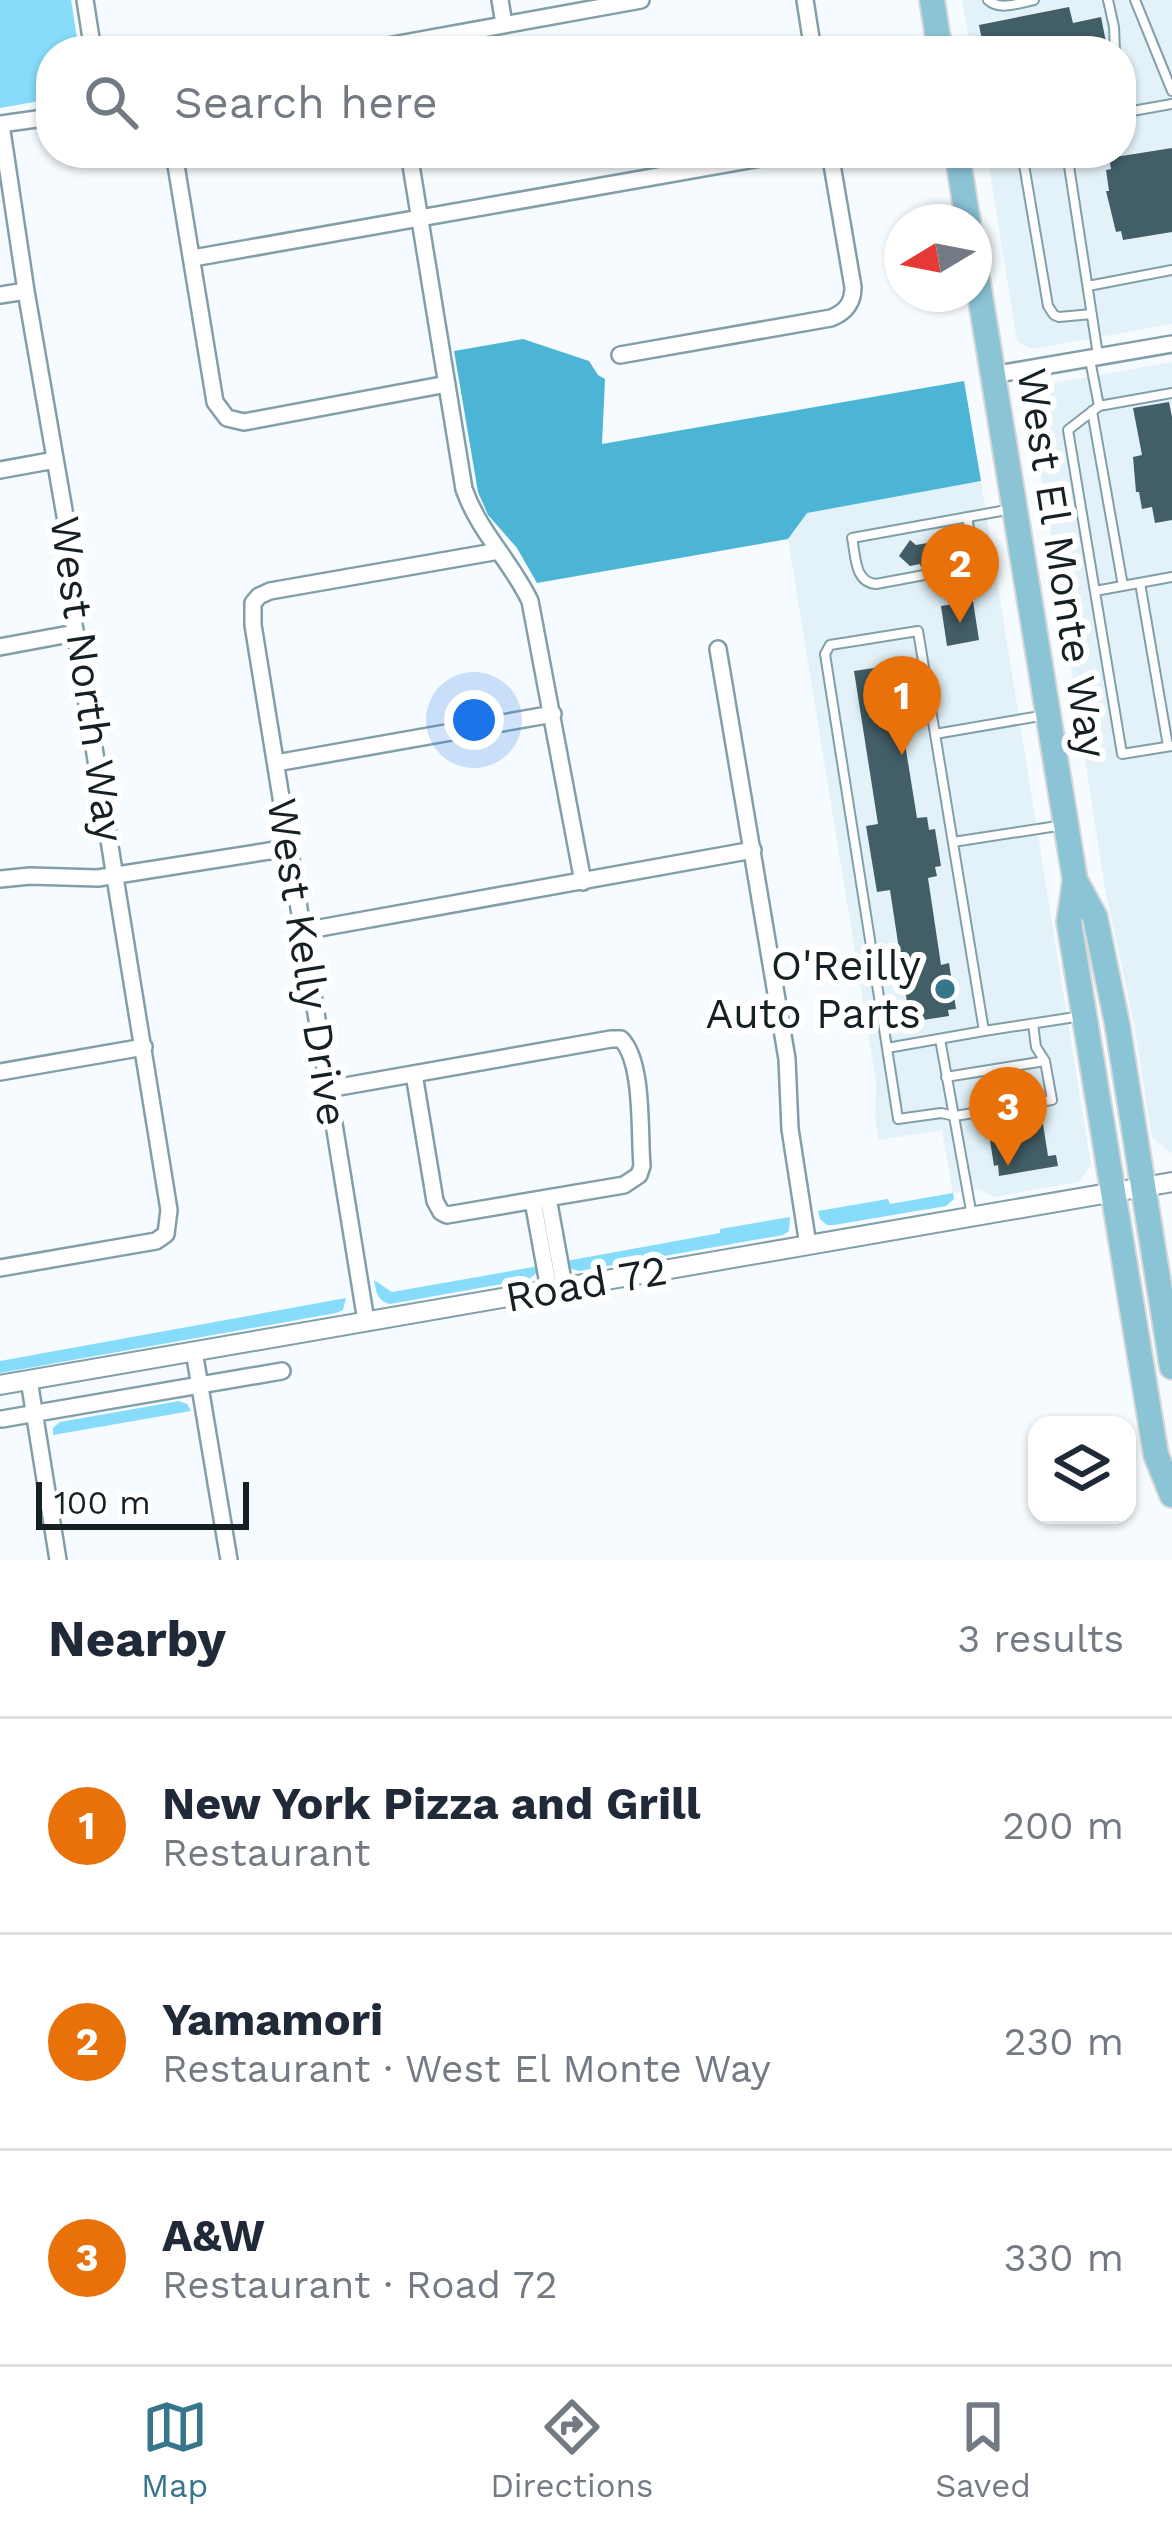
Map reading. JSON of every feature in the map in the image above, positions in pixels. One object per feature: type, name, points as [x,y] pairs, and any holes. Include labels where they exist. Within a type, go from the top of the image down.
[{"type":"main road","points":[[932,0],[938,36]]},
{"type":"main road","points":[[959,168],[965,204]]},
{"type":"main road","name":"West El Monte Way","points":[[982,312],[1075,880],[1069,922],[1083,1016],[1156,1455],[1172,1495]]},
{"type":"main road","name":"West El Monte Way","points":[[1075,880],[1094,917],[1118,1022],[1172,1367]]},
{"type":"street","points":[[85,0],[91,36]]},
{"type":"street","points":[[500,0],[504,24]]},
{"type":"street","points":[[448,36],[641,0]]},
{"type":"street","points":[[805,0],[811,36]]},
{"type":"street","points":[[0,124],[36,119]]},
{"type":"street","name":"West North Way","points":[[0,124],[69,539],[75,633],[169,1210],[166,1234],[144,1244],[0,1268]]},
{"type":"street","points":[[178,168],[215,402],[227,418],[244,422],[446,384]]},
{"type":"street","points":[[412,168],[464,489],[482,531],[520,578],[530,601],[583,882]]},
{"type":"street","points":[[194,258],[706,168]]},
{"type":"street","points":[[620,355],[831,318],[848,307],[853,287],[833,168]]},
{"type":"street","points":[[0,295],[26,291]]},
{"type":"street","points":[[992,375],[1172,344]]},
{"type":"street","points":[[0,470],[55,460]]},
{"type":"street","name":"West Kelly Drive","points":[[366,1321],[251,613],[259,596],[270,591],[499,551]]},
{"type":"street","points":[[0,646],[75,633]]},
{"type":"street","points":[[718,649],[787,1059],[790,1129],[808,1245]]},
{"type":"street","points":[[276,764],[553,714]]},
{"type":"street","points":[[0,879],[81,879],[289,848]]},
{"type":"street","points":[[303,931],[753,850]]},
{"type":"street","points":[[328,1089],[414,1074],[621,1039],[631,1051],[637,1087],[639,1175],[624,1185],[454,1215],[441,1212],[435,1201],[414,1074]]},
{"type":"street","points":[[0,1072],[144,1047]]},
{"type":"street","name":"Road 72","points":[[0,1385],[1172,1182]]},
{"type":"street","points":[[541,1200],[557,1288]]},
{"type":"street","points":[[194,1351],[230,1560]]},
{"type":"street","points":[[2,1419],[282,1371]]},
{"type":"street","points":[[29,1380],[58,1560]]},
{"type":"lane","points":[[988,0],[1005,6],[1034,0]]},
{"type":"lane","points":[[1108,0],[1114,36]]},
{"type":"lane","points":[[1135,0],[1172,92]]},
{"type":"lane","points":[[1136,110],[1172,104]]},
{"type":"lane","points":[[1025,168],[1048,306],[1059,317],[1092,314]]},
{"type":"lane","points":[[1069,168],[1092,314],[1095,409],[1123,586]]},
{"type":"lane","points":[[1088,286],[1172,270]]},
{"type":"lane","points":[[1139,583],[1170,746],[1122,754],[1069,430],[1095,409],[1172,393]]},
{"type":"lane","points":[[967,518],[974,555],[967,567],[876,584],[861,577],[852,538],[1014,509]]},
{"type":"lane","points":[[1095,591],[1172,577]]},
{"type":"lane","points":[[984,1031],[918,631],[830,645],[825,654],[898,1119],[1052,1100],[1033,1024]]},
{"type":"lane","points":[[935,734],[1048,715]]},
{"type":"lane","points":[[953,842],[1066,824]]},
{"type":"lane","points":[[887,1048],[1083,1016]]},
{"type":"lane","points":[[940,1039],[972,1217]]},
{"type":"lane","points":[[946,1077],[1045,1061]]},
{"type":"shaded area","points":[[0,0],[71,0],[77,36],[36,36],[36,102],[0,108]]},
{"type":"shaded area","points":[[962,0],[1172,0],[1172,324],[1032,349],[1017,341],[989,168],[1136,168],[1136,36],[968,36]]},
{"type":"shaded area","points":[[523,339],[589,361],[605,379],[602,444],[964,381],[981,481],[807,513],[788,539],[537,583],[517,548],[488,515],[478,492],[454,351]]},
{"type":"shaded area","points":[[1172,362],[1172,1153],[1152,1138],[1104,883],[1027,399],[1037,386]]},
{"type":"shaded area","points":[[981,481],[1091,1165],[1079,1182],[994,1197],[980,1189],[953,1193],[942,1130],[879,1140],[876,1081],[788,539],[806,513]]},
{"type":"shaded area","points":[[953,1193],[954,1199],[946,1206],[834,1225],[820,1219],[818,1211],[888,1199],[890,1204]]},
{"type":"shaded area","points":[[790,1217],[789,1231],[783,1235],[579,1271],[566,1261],[720,1233],[720,1229]]},
{"type":"shaded area","points":[[539,1266],[529,1279],[390,1304],[380,1298],[374,1280],[392,1292]]},
{"type":"shaded area","points":[[346,1298],[343,1310],[336,1313],[0,1373],[0,1361]]},
{"type":"shaded area","points":[[179,1401],[191,1411],[53,1435],[60,1422]]},
{"type":"building","points":[[1069,7],[1073,23],[1101,17],[1105,36],[981,36],[979,25]]},
{"type":"building","points":[[1172,148],[1172,232],[1123,240],[1121,231],[1116,232],[1106,191],[1106,170],[1136,168],[1136,154]]},
{"type":"building","points":[[1169,402],[1172,520],[1155,523],[1152,507],[1142,509],[1136,492],[1133,457],[1142,455],[1133,408]]},
{"type":"building","points":[[950,539],[952,554],[941,556],[943,563],[910,566],[899,556],[910,540],[916,545]]},
{"type":"building","points":[[973,601],[979,640],[947,646],[941,606]]},
{"type":"building","points":[[894,665],[896,677],[902,676],[909,724],[902,725],[917,818],[927,817],[929,830],[935,829],[941,866],[935,867],[937,876],[928,878],[941,965],[949,963],[956,1009],[948,1010],[949,1016],[910,1022],[890,890],[877,892],[866,826],[878,824],[854,671]]},
{"type":"building","points":[[1043,1124],[1048,1156],[1056,1155],[1058,1166],[999,1176],[989,1134]]},
{"type":"place","name":"Yamamori","points":[[960,623]]},
{"type":"place","name":"New York Pizza and Grill","points":[[902,755]]},
{"type":"place","name":"O'Reilly Auto Parts","points":[[945,989]]},
{"type":"place","name":"A&W","points":[[1008,1166]]}]
